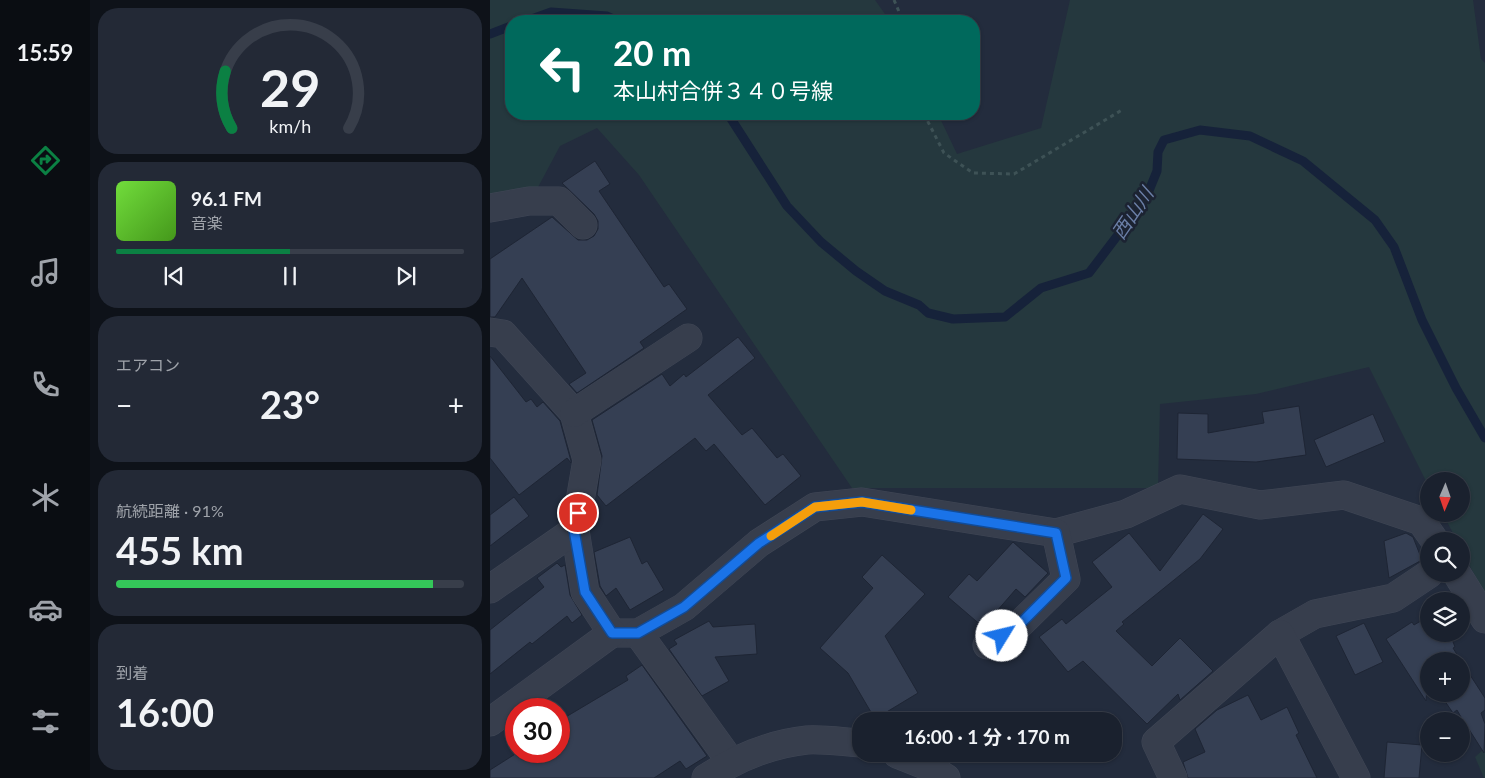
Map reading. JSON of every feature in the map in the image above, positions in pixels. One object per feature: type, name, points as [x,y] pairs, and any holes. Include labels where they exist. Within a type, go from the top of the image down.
[{"type":"street","points":[[490,208],[529,200],[559,201],[583,225]]},
{"type":"street","points":[[490,332],[502,334],[574,413],[587,460],[574,530],[585,592],[625,633],[731,762]]},
{"type":"street","points":[[574,413],[688,338]]},
{"type":"street","points":[[490,722],[625,633],[684,607],[759,543],[815,507],[862,502],[1056,533],[1126,514],[1180,489],[1260,505],[1344,495],[1421,522],[1428,532]]},
{"type":"street","points":[[490,589],[574,530]]},
{"type":"street","points":[[987,645],[1018,626],[1066,578],[1056,533]]},
{"type":"street","points":[[1172,778],[1156,742],[1280,634],[1315,614],[1393,598],[1420,580]]},
{"type":"street","points":[[1462,582],[1485,619]]},
{"type":"street","points":[[1280,634],[1356,778]]},
{"type":"street","points":[[706,778],[731,762],[771,746],[808,740],[852,742]]},
{"type":"street","points":[[916,762],[946,778]]},
{"type":"path","points":[[894,0],[900,15]]},
{"type":"path","points":[[927,120],[944,153],[973,173],[1014,174],[1122,110]]},
{"type":"shaded area","points":[[490,0],[875,0],[886,15],[505,15],[505,120],[941,120],[957,154],[1041,128],[1070,0],[1473,0],[1481,59],[1485,63],[1485,595],[1470,566],[1470,532],[1452,532],[1447,522],[1470,522],[1470,472],[1422,472],[1369,367],[1256,394],[1160,404],[1158,488],[852,488],[639,175],[597,128],[560,146],[536,191],[490,201]]},
{"type":"shaded area","points":[[1485,748],[1485,778],[1484,778],[1475,757]]},
{"type":"building","points":[[595,161],[610,184],[599,191],[664,287],[669,284],[687,309],[640,342],[644,348],[577,393],[569,384],[586,373],[522,278],[495,317],[490,317],[490,259],[552,217],[578,240],[587,240],[594,236],[598,229],[598,221],[594,214],[562,183]]},
{"type":"building","points":[[738,337],[755,358],[708,395],[742,435],[752,428],[777,458],[783,454],[801,476],[765,505],[714,444],[706,451],[695,438],[606,506],[597,495],[602,456],[592,420],[662,374],[670,386],[684,374],[686,377]]},
{"type":"building","points":[[490,356],[526,402],[531,399],[537,407],[543,402],[560,421],[571,461],[571,463],[567,458],[519,495],[490,458]]},
{"type":"building","points":[[1299,406],[1306,455],[1256,462],[1177,459],[1178,413],[1208,414],[1208,433],[1264,423],[1262,412]]},
{"type":"building","points":[[1373,414],[1385,442],[1326,467],[1314,440]]},
{"type":"building","points":[[514,497],[529,516],[490,546],[490,515]]},
{"type":"building","points":[[1203,514],[1223,529],[1200,559],[1122,622],[1124,624],[1116,631],[1152,666],[1180,638],[1213,671],[1180,700],[1178,694],[1147,724],[1083,661],[1068,672],[1039,637],[1062,619],[1066,624],[1112,587],[1092,562],[1129,533],[1160,571]]},
{"type":"building","points":[[1406,533],[1413,537],[1420,555],[1420,561],[1389,578],[1384,541]]},
{"type":"building","points":[[630,537],[642,564],[647,561],[664,590],[630,610],[616,588],[606,596],[600,586],[594,552]]},
{"type":"building","points":[[1013,542],[1048,573],[1025,597],[1016,589],[983,627],[948,597],[969,574],[977,581]]},
{"type":"building","points":[[882,555],[925,594],[885,636],[918,693],[887,712],[871,712],[848,673],[820,648],[873,588],[862,577]]},
{"type":"building","points":[[557,563],[561,567],[565,565],[570,595],[582,615],[572,623],[567,616],[490,674],[490,630],[544,587],[537,578]]},
{"type":"building","points":[[709,621],[713,627],[755,624],[757,654],[715,657],[729,681],[702,696],[669,649],[677,644],[674,640]]},
{"type":"building","points":[[1420,621],[1420,642],[1453,642],[1455,652],[1420,652],[1420,692],[1386,639],[1412,622],[1414,625]]},
{"type":"building","points":[[1364,623],[1383,662],[1355,675],[1336,636]]},
{"type":"building","points":[[642,665],[707,756],[686,769],[680,761],[654,778],[490,778],[490,770],[505,760],[505,763],[570,763],[570,714],[628,680],[626,676]]},
{"type":"building","points":[[1470,675],[1485,698],[1485,710],[1481,713],[1485,724],[1484,753],[1470,731],[1470,712],[1458,712],[1457,710],[1452,712],[1445,702],[1470,702]]},
{"type":"building","points":[[1248,695],[1261,720],[1287,707],[1299,733],[1296,735],[1317,778],[1188,778],[1183,762],[1205,752],[1195,729],[1217,710]]},
{"type":"building","points":[[1387,742],[1420,745],[1419,778],[1384,778]]},
{"type":"waterway","name":"西山川","points":[[543,15],[551,12],[593,15]]},
{"type":"waterway","name":"西山川","points":[[490,34],[505,28]]},
{"type":"waterway","name":"西山川","points":[[732,120],[787,206],[821,242],[856,271],[885,291],[919,305],[928,313],[953,319],[1005,317],[1041,288],[1089,273],[1146,198],[1157,171],[1158,152],[1164,140],[1200,130],[1250,136],[1303,161],[1375,220],[1394,247],[1422,320],[1456,388],[1485,438]]},
{"type":"slow traffic","points":[[771,536],[815,507],[862,502],[911,510]]},
{"type":"route","points":[[578,513],[574,530],[585,592],[612,633],[638,633],[684,607],[759,543],[815,507],[862,502],[1056,533],[1066,578],[1018,626],[1002,636]]}]
